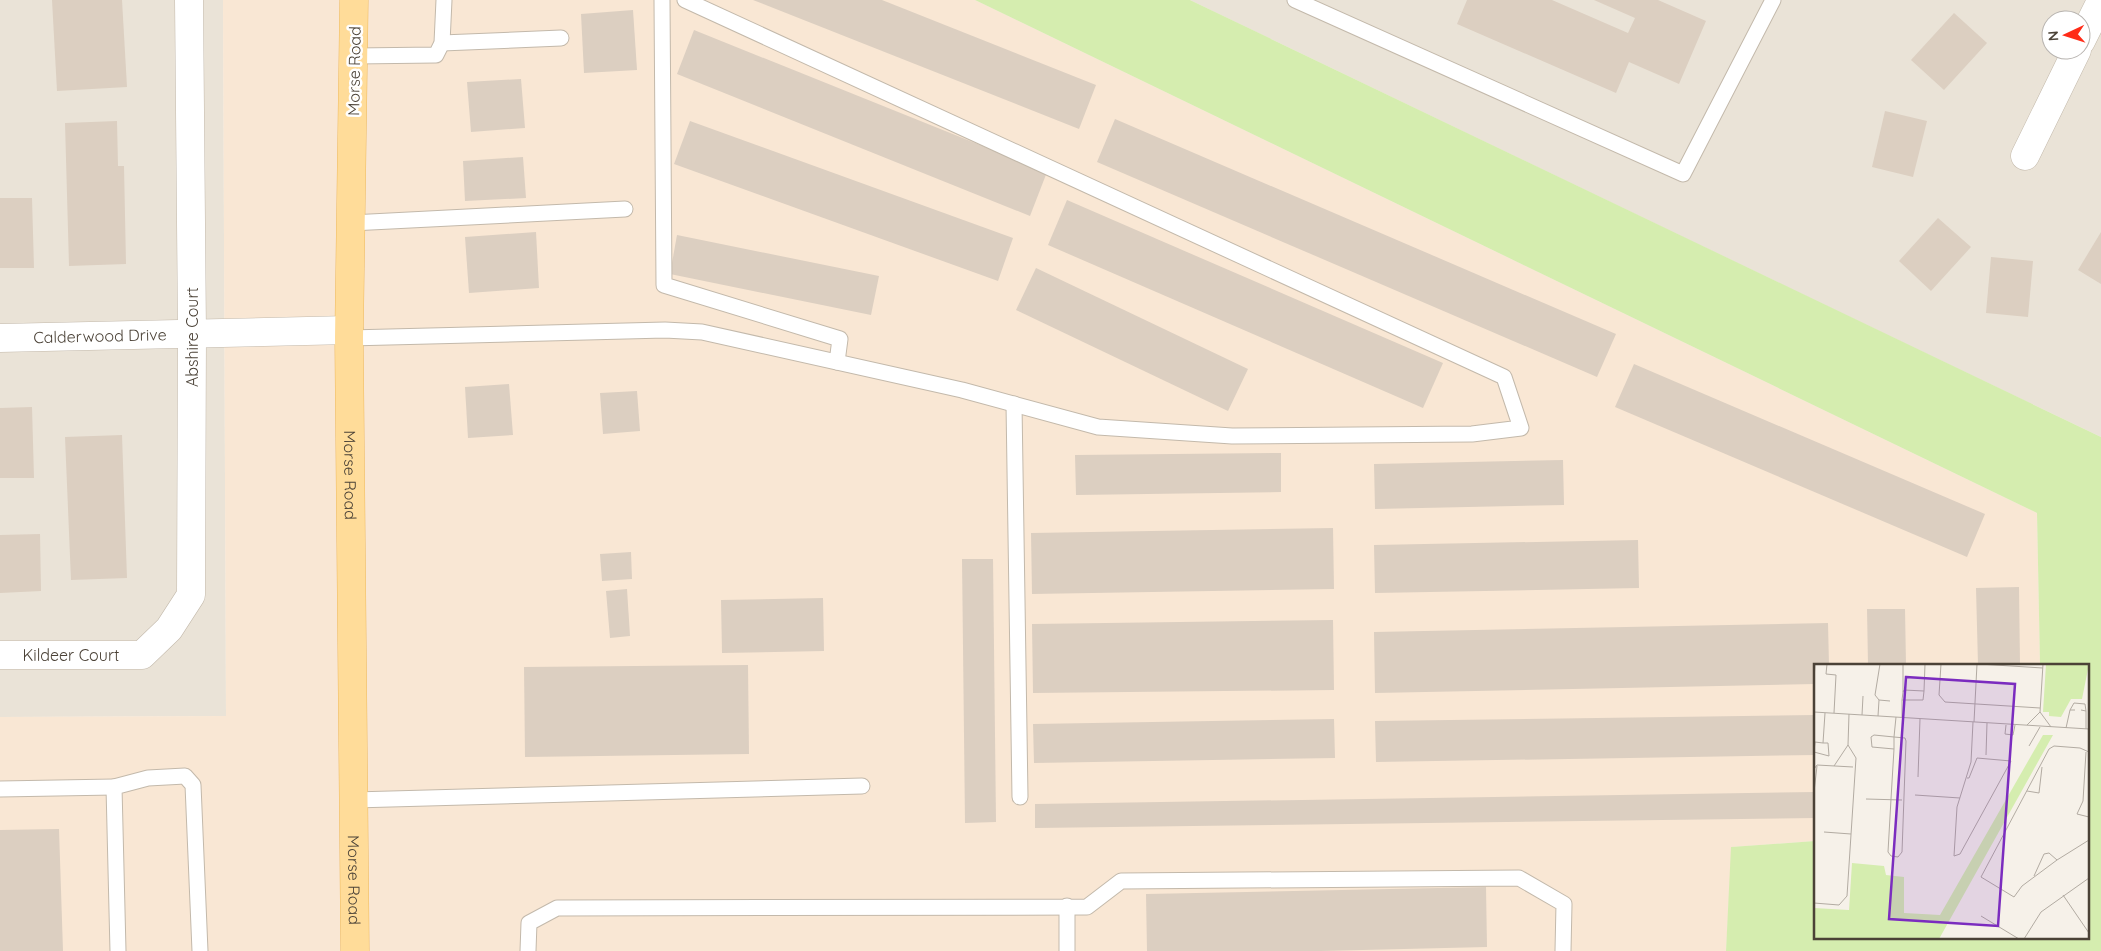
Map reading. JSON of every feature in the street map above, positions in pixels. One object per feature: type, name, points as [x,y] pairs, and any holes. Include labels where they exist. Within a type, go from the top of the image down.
[{"type":"main road","name":"Morse Road","points":[[354,0],[355,56],[349,334],[355,951]]},
{"type":"street","name":"Abshire Court","points":[[142,655],[169,629],[191,595],[192,333],[189,0]]},
{"type":"street","points":[[2091,21],[2101,1]]},
{"type":"street","points":[[2025,156],[2072,60]]},
{"type":"street","name":"Calderwood Drive","points":[[0,338],[192,333],[349,334]]},
{"type":"street","name":"Kildeer Court","points":[[0,655],[142,655]]},
{"type":"lane","points":[[355,56],[436,55],[442,43],[444,0]]},
{"type":"lane","points":[[662,0],[664,285],[840,339],[837,362]]},
{"type":"lane","points":[[349,334],[666,330],[702,332],[962,390],[1098,427],[1232,436],[1472,434],[1521,428],[1504,378],[685,0]]},
{"type":"lane","points":[[1295,0],[1683,174],[1773,0]]},
{"type":"lane","points":[[442,43],[561,38]]},
{"type":"lane","points":[[351,223],[625,209]]},
{"type":"lane","points":[[1014,404],[1020,797]]},
{"type":"lane","points":[[0,789],[114,787],[148,778],[185,776],[193,785],[200,951]]},
{"type":"lane","points":[[354,800],[862,786]]},
{"type":"lane","points":[[114,787],[118,951]]},
{"type":"lane","points":[[528,951],[529,923],[557,908],[1086,907],[1121,881],[1519,878],[1564,904],[1563,951]]},
{"type":"lane","points":[[1067,906],[1067,951]]},
{"type":"shaded area","points":[[0,0],[223,0],[226,716],[0,717]]},
{"type":"shaded area","points":[[223,0],[975,0],[2037,513],[2040,664],[1814,664],[1814,841],[1732,847],[1726,951],[0,951],[0,717],[226,716]]},
{"type":"shaded area","points":[[1190,0],[2101,0],[2101,437]]},
{"type":"green space","points":[[975,0],[1190,0],[2101,437],[2101,951],[1726,951],[1731,847],[1814,841],[1814,938],[2088,938],[2088,664],[2040,664],[2037,513]]},
{"type":"building","points":[[52,0],[122,0],[127,87],[57,91]]},
{"type":"building","points":[[753,0],[882,0],[1096,85],[1079,129]]},
{"type":"building","points":[[1467,0],[1552,0],[1628,33],[1635,18],[1594,0],[1658,0],[1706,21],[1679,84],[1629,62],[1616,93],[1457,24]]},
{"type":"building","points":[[633,10],[637,70],[584,73],[581,14]]},
{"type":"building","points":[[1954,13],[1987,43],[1944,90],[1911,60]]},
{"type":"building","points":[[694,30],[1047,172],[1030,216],[677,74]]},
{"type":"building","points":[[521,79],[525,128],[471,132],[467,82]]},
{"type":"building","points":[[1885,111],[1927,121],[1913,177],[1872,167]]},
{"type":"building","points":[[1115,119],[1616,334],[1597,377],[1097,162]]},
{"type":"building","points":[[117,121],[118,166],[124,166],[126,264],[69,266],[65,123]]},
{"type":"building","points":[[690,121],[1013,238],[998,281],[674,164]]},
{"type":"building","points":[[523,157],[526,198],[465,201],[463,161]]},
{"type":"building","points":[[0,198],[32,198],[34,268],[0,268]]},
{"type":"building","points":[[1067,200],[1443,363],[1423,408],[1048,245]]},
{"type":"building","points":[[1938,218],[1971,247],[1931,291],[1899,261]]},
{"type":"building","points":[[536,232],[539,288],[469,293],[465,237]]},
{"type":"building","points":[[2101,232],[2101,284],[2078,270]]},
{"type":"building","points":[[677,235],[879,276],[871,315],[670,274]]},
{"type":"building","points":[[1991,257],[2033,261],[2028,317],[1986,313]]},
{"type":"building","points":[[1036,268],[1248,369],[1228,411],[1016,310]]},
{"type":"building","points":[[1634,364],[1985,514],[1967,557],[1615,407]]},
{"type":"building","points":[[509,384],[513,435],[468,438],[465,387]]},
{"type":"building","points":[[637,391],[640,431],[603,434],[600,393]]},
{"type":"building","points":[[32,407],[34,478],[0,478],[0,408]]},
{"type":"building","points":[[122,435],[127,578],[71,580],[65,437]]},
{"type":"building","points":[[1281,453],[1281,492],[1076,495],[1075,455]]},
{"type":"building","points":[[1563,460],[1564,505],[1375,509],[1374,464]]},
{"type":"building","points":[[1333,528],[1334,589],[1032,594],[1031,533]]},
{"type":"building","points":[[40,534],[41,591],[0,593],[0,535]]},
{"type":"building","points":[[1638,540],[1639,588],[1375,593],[1374,545]]},
{"type":"building","points":[[631,552],[632,579],[602,581],[600,554]]},
{"type":"building","points":[[962,559],[993,559],[996,822],[965,823]]},
{"type":"building","points":[[2019,587],[2020,664],[1978,664],[1976,588]]},
{"type":"building","points":[[627,589],[630,636],[610,638],[606,591]]},
{"type":"building","points":[[823,598],[824,651],[722,653],[721,600]]},
{"type":"building","points":[[1867,609],[1905,609],[1906,664],[1868,664]]},
{"type":"building","points":[[1333,620],[1334,690],[1033,693],[1032,624]]},
{"type":"building","points":[[1828,623],[1829,664],[1814,664],[1814,684],[1375,693],[1374,632]]},
{"type":"building","points":[[748,665],[749,754],[525,757],[524,667]]},
{"type":"building","points":[[1814,715],[1814,755],[1376,762],[1375,721]]},
{"type":"building","points":[[1334,719],[1335,758],[1034,763],[1033,724]]},
{"type":"building","points":[[1814,792],[1814,818],[1035,828],[1035,804]]},
{"type":"building","points":[[59,829],[63,951],[0,951],[0,830]]},
{"type":"building","points":[[1486,887],[1487,947],[1321,951],[1147,951],[1146,894]]}]
